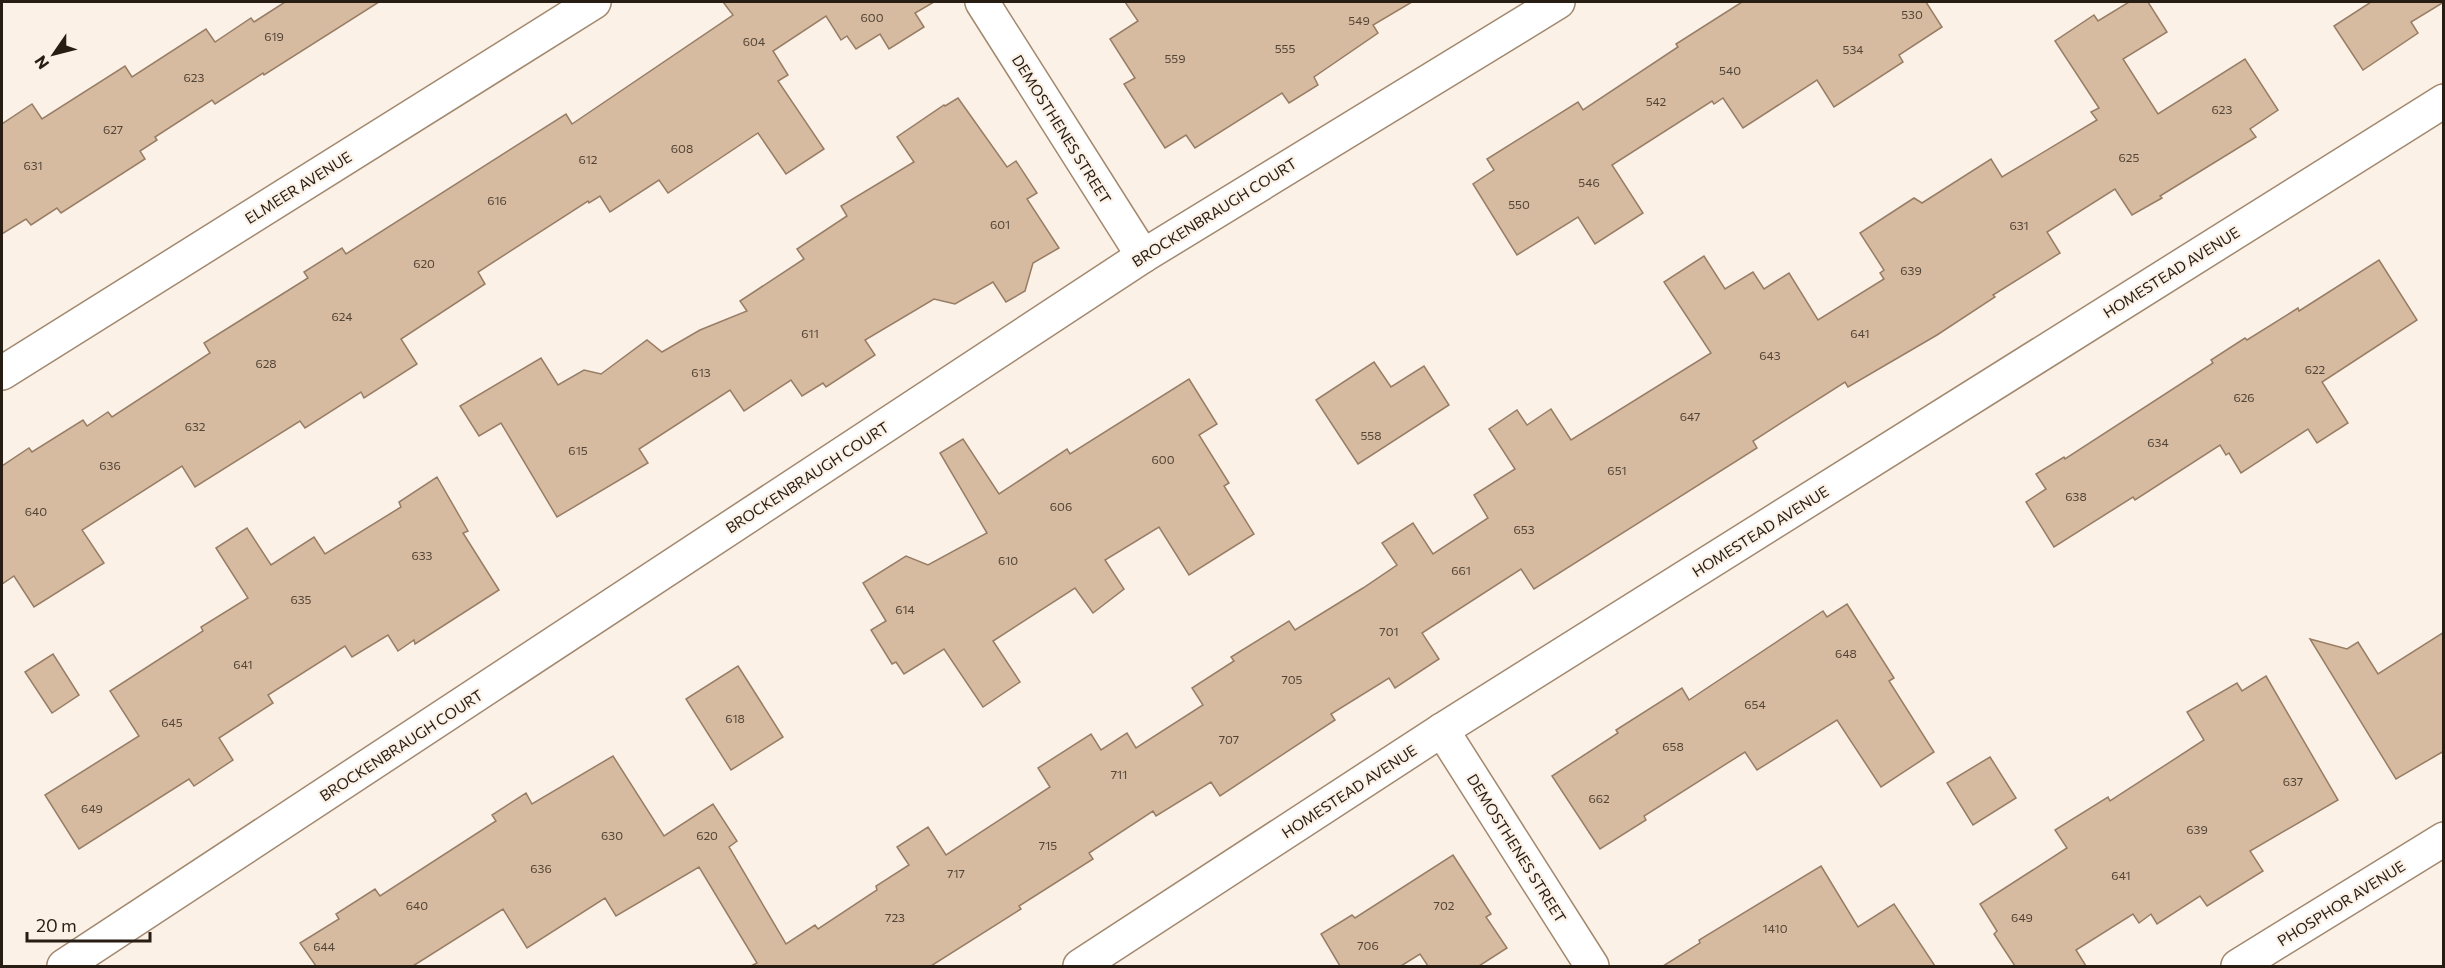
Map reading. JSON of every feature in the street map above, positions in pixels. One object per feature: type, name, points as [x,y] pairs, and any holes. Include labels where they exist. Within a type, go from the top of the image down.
[{"type":"street","name":"ELMEER AVENUE","points":[[2,373],[594,2]]},
{"type":"street","name":"DEMOSTHENES STREET","points":[[982,2],[1143,255]]},
{"type":"street","name":"BROCKENBRAUGH COURT","points":[[64,966],[1143,255],[1558,2]]},
{"type":"street","name":"HOMESTEAD AVENUE","points":[[1080,966],[1442,730],[2444,101]]},
{"type":"street","name":"DEMOSTHENES STREET","points":[[1442,730],[1592,966]]},
{"type":"street","name":"PHOSPHOR AVENUE","points":[[2238,966],[2444,839]]},
{"type":"building","points":[[285,2],[379,2],[264,75],[263,73],[215,104],[212,100],[155,137],[157,140],[140,151],[145,159],[61,213],[57,208],[31,225],[26,219],[2,234],[2,124],[32,104],[42,119],[125,66],[132,77],[206,29],[215,42],[251,18],[254,22]]},
{"type":"building","points":[[723,2],[934,2],[915,13],[924,27],[889,49],[880,34],[856,49],[847,36],[841,40],[826,16],[773,51],[788,75],[778,81],[824,149],[786,174],[758,133],[668,193],[659,180],[610,212],[600,196],[589,203],[588,201],[478,272],[485,284],[401,339],[417,364],[364,398],[361,392],[305,428],[300,421],[195,487],[182,466],[82,530],[104,563],[34,607],[14,576],[2,584],[2,466],[29,448],[32,452],[83,420],[87,426],[108,412],[112,417],[210,353],[204,343],[308,278],[304,272],[342,248],[346,254],[566,114],[572,124],[733,15]]},
{"type":"building","points":[[1125,2],[1412,2],[1373,25],[1378,33],[1314,77],[1318,85],[1289,103],[1282,93],[1195,148],[1186,135],[1165,148],[1124,84],[1135,78],[1110,39],[1138,21]]},
{"type":"building","points":[[1742,2],[1926,2],[1942,27],[1899,55],[1903,62],[1834,107],[1817,80],[1743,128],[1723,98],[1714,104],[1712,101],[1612,165],[1643,213],[1595,244],[1578,217],[1517,255],[1473,184],[1494,170],[1487,159],[1578,102],[1583,110],[1678,47],[1676,44]]},
{"type":"building","points":[[2129,2],[2148,2],[2167,32],[2123,59],[2158,114],[2245,59],[2278,110],[2250,129],[2256,137],[2132,215],[2115,189],[2047,232],[2060,253],[1993,295],[1995,297],[1937,335],[1848,387],[1845,382],[1753,441],[1757,448],[1534,589],[1521,569],[1422,633],[1439,659],[1395,688],[1389,678],[1331,714],[1335,720],[1220,796],[1211,782],[1156,816],[1153,811],[1089,853],[1093,859],[1019,906],[1021,909],[931,966],[751,966],[757,963],[699,867],[616,916],[605,898],[527,948],[503,909],[413,966],[316,966],[300,943],[339,919],[336,914],[375,889],[380,896],[496,821],[492,815],[526,793],[532,804],[613,756],[664,836],[713,804],[737,841],[729,847],[786,944],[815,925],[818,929],[877,890],[876,886],[909,865],[897,847],[928,827],[946,855],[1050,787],[1038,768],[1091,734],[1101,750],[1127,733],[1136,748],[1203,705],[1192,688],[1234,661],[1231,657],[1289,621],[1295,630],[1397,565],[1382,543],[1413,523],[1433,554],[1488,518],[1474,495],[1515,469],[1489,429],[1517,410],[1527,425],[1551,409],[1571,440],[1711,353],[1664,282],[1704,256],[1725,289],[1753,272],[1764,289],[1789,273],[1818,320],[1884,279],[1880,273],[1884,270],[1860,233],[1914,198],[1922,203],[1991,159],[2002,177],[2097,120],[2091,112],[2099,108],[2055,41],[2094,15],[2098,21]]},
{"type":"building","points":[[2371,2],[2444,2],[2411,22],[2418,33],[2363,70],[2334,26]]},
{"type":"building","points":[[958,98],[1007,167],[1016,161],[1037,193],[1027,199],[1059,248],[1033,263],[1025,291],[1006,302],[993,282],[955,304],[934,299],[865,340],[875,355],[826,387],[823,383],[802,396],[791,380],[744,411],[730,390],[639,449],[648,463],[557,517],[501,423],[479,436],[460,406],[541,358],[558,385],[584,370],[601,374],[647,340],[662,352],[700,330],[747,311],[740,301],[804,259],[797,249],[847,216],[841,206],[914,162],[897,137]]},
{"type":"building","points":[[2379,260],[2417,320],[2322,382],[2348,423],[2317,443],[2308,429],[2241,473],[2229,453],[2226,455],[2220,445],[2135,500],[2133,497],[2054,547],[2026,502],[2046,489],[2036,474],[2064,457],[2065,459],[2213,363],[2211,360],[2245,338],[2247,340],[2298,308],[2299,311]]},
{"type":"building","points":[[1374,362],[1391,387],[1424,366],[1449,405],[1358,464],[1316,400]]},
{"type":"building","points":[[1189,379],[1217,424],[1199,435],[1229,483],[1224,486],[1254,534],[1189,575],[1159,527],[1105,560],[1124,589],[1093,613],[1075,588],[993,641],[1020,682],[983,707],[944,649],[904,674],[896,662],[892,664],[871,630],[886,621],[863,583],[906,556],[928,565],[987,533],[940,453],[963,439],[999,494],[1067,449],[1070,454]]},
{"type":"building","points":[[437,477],[468,531],[463,533],[499,590],[415,644],[414,640],[398,651],[388,635],[352,657],[345,646],[268,695],[273,703],[219,738],[233,760],[194,786],[189,779],[79,849],[45,795],[139,736],[110,691],[203,631],[201,627],[248,598],[216,548],[247,528],[271,565],[314,537],[325,554],[401,507],[399,502]]},
{"type":"building","points":[[1847,604],[1894,678],[1889,681],[1934,752],[1881,787],[1837,720],[1757,770],[1745,752],[1644,816],[1646,820],[1600,849],[1552,776],[1618,733],[1616,730],[1682,688],[1689,700],[1823,611],[1827,617]]},
{"type":"building","points":[[2444,632],[2444,751],[2396,779],[2310,639],[2347,649],[2358,642],[2378,674]]},
{"type":"building","points":[[53,654],[79,695],[52,713],[25,672]]},
{"type":"building","points":[[738,666],[783,737],[731,770],[686,699]]},
{"type":"building","points":[[2266,676],[2338,800],[2250,851],[2263,871],[2207,906],[2200,896],[2157,924],[2151,914],[2139,923],[2133,914],[2076,950],[2086,966],[2015,966],[1994,934],[1997,931],[1980,904],[2067,848],[2055,830],[2108,797],[2110,801],[2204,740],[2187,712],[2237,683],[2242,691]]},
{"type":"building","points":[[1990,757],[2016,798],[1973,825],[1947,783]]},
{"type":"building","points":[[1453,855],[1491,914],[1486,917],[1507,948],[1479,966],[1428,966],[1420,954],[1401,966],[1340,966],[1321,934],[1352,915],[1355,918]]},
{"type":"building","points":[[1821,866],[1858,927],[1894,904],[1935,966],[1663,966],[1700,943],[1699,940]]}]
